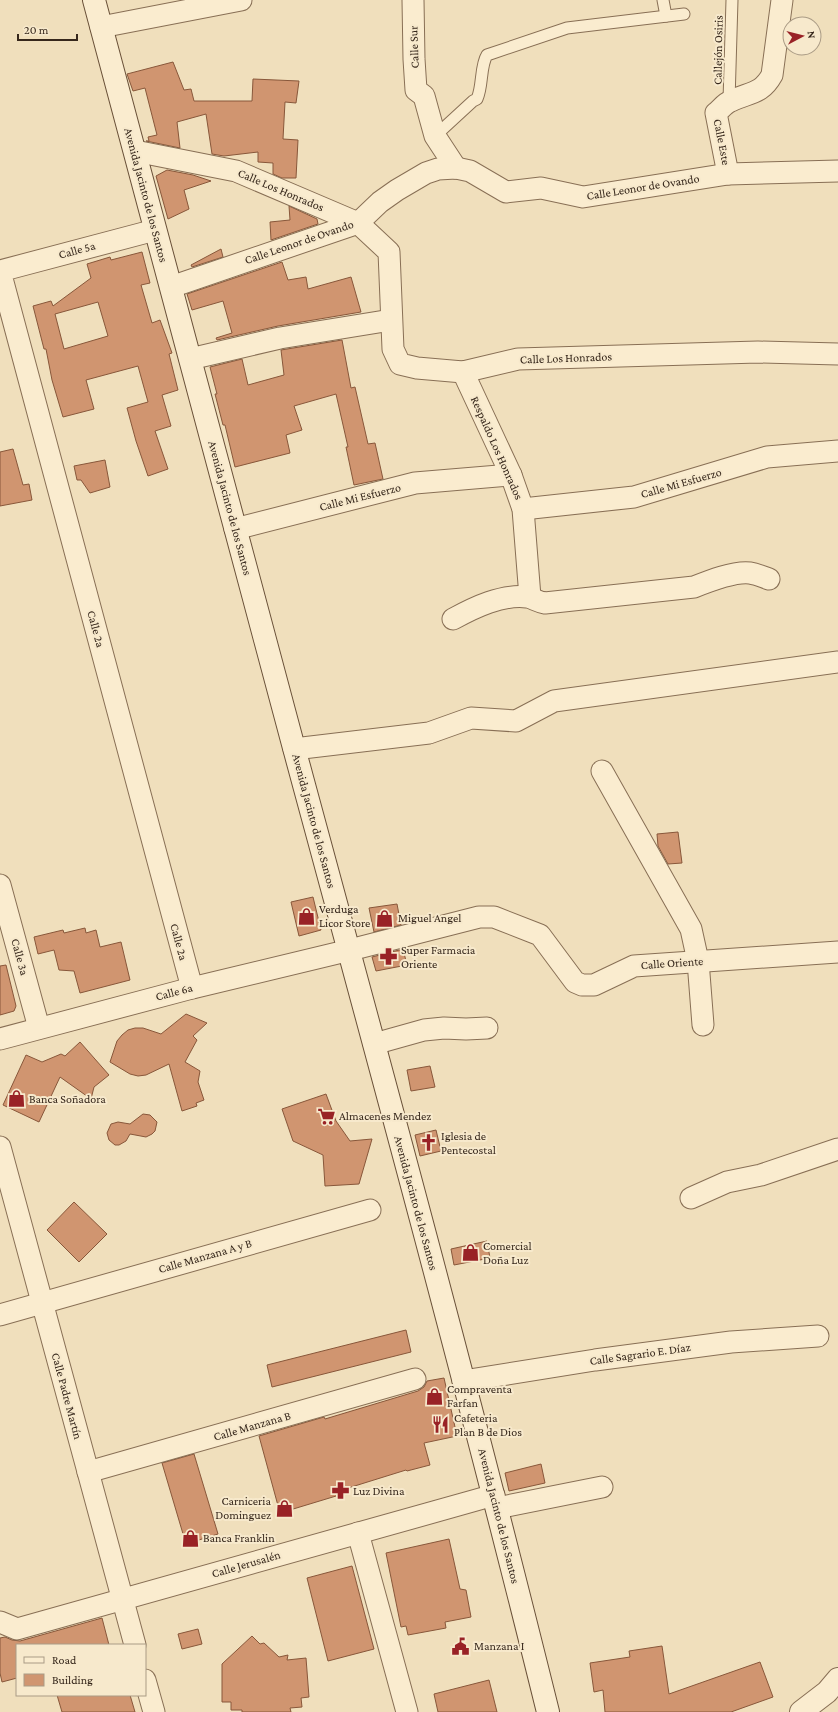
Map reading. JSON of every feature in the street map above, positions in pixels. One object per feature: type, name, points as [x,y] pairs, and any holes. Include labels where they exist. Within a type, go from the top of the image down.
[{"type":"main road","name":"Avenida Jacinto de los Santos","points":[[94,0],[294,749],[350,950],[495,1501],[548,1712]]},
{"type":"main road","points":[[801,1712],[827,1692],[838,1679]]},
{"type":"street","points":[[101,27],[241,0]]},
{"type":"street","name":"Calle Sur","points":[[413,0],[416,90],[424,96],[435,136],[456,168]]},
{"type":"street","name":"Calle Este","points":[[728,174],[716,113],[729,101],[760,91],[767,84],[772,75],[782,0]]},
{"type":"street","name":"Calle Los Honrados","points":[[135,151],[236,170],[358,222],[389,252],[393,349],[400,364],[416,368],[463,372],[518,359],[750,353],[838,354]]},
{"type":"street","name":"Calle Leonor de Ovando","points":[[171,287],[358,222],[380,202],[426,173],[438,169],[456,168],[470,172],[506,192],[541,188],[583,197],[728,174],[838,171]]},
{"type":"street","name":"Calle 5a","points":[[0,271],[155,230]]},
{"type":"street","name":"Calle 2a","points":[[0,271],[192,988]]},
{"type":"street","points":[[190,358],[280,338],[391,320]]},
{"type":"street","name":"Respaldo Los Honrados","points":[[463,372],[510,475],[523,509],[530,597]]},
{"type":"street","name":"Calle Mi Esfuerzo","points":[[523,509],[634,496],[767,457],[838,451]]},
{"type":"street","name":"Calle Mi Esfuerzo","points":[[235,528],[416,483],[510,475]]},
{"type":"street","points":[[453,619],[474,608],[518,596],[530,597],[537,602],[545,603],[694,587],[713,579],[738,574],[750,573],[769,579]]},
{"type":"street","points":[[294,749],[428,733],[471,718],[516,721],[554,701],[838,662]]},
{"type":"street","points":[[602,771],[691,929],[698,961],[703,1025]]},
{"type":"street","name":"Calle 3a","points":[[0,885],[39,1028]]},
{"type":"street","name":"Calle Oriente","points":[[350,950],[479,917],[494,917],[540,935],[575,982],[582,985],[594,985],[634,966],[838,952]]},
{"type":"street","name":"Calle 6a","points":[[0,1039],[192,988],[350,950]]},
{"type":"street","points":[[374,1044],[424,1030],[444,1028],[487,1028]]},
{"type":"street","name":"Calle Padre Martín","points":[[0,1147],[41,1303],[136,1644]]},
{"type":"street","points":[[691,1198],[727,1182],[761,1175],[838,1149]]},
{"type":"street","name":"Calle Manzana A y B","points":[[0,1315],[370,1210]]},
{"type":"street","name":"Calle Sagrario E. Díaz","points":[[463,1381],[595,1360],[731,1342],[818,1336]]},
{"type":"street","name":"Calle Manzana B","points":[[88,1472],[415,1380]]},
{"type":"street","name":"Calle Jerusalén","points":[[0,1622],[17,1629],[358,1533],[495,1501],[602,1487]]},
{"type":"street","points":[[358,1533],[407,1712]]},
{"type":"street","points":[[146,1684],[154,1712]]},
{"type":"lane","points":[[664,0],[666,16]]},
{"type":"lane","name":"Callejón Osiris","points":[[729,101],[732,0]]},
{"type":"lane","points":[[435,136],[477,99],[480,93],[484,60],[487,55],[567,28],[684,14]]},
{"type":"building","points":[[173,62],[184,90],[191,89],[194,101],[252,101],[253,79],[299,81],[296,103],[285,102],[283,139],[298,140],[296,178],[282,178],[273,174],[273,163],[258,162],[258,152],[224,156],[212,154],[206,114],[177,122],[180,148],[146,141],[149,141],[148,137],[157,135],[145,88],[133,91],[127,74]]},
{"type":"building","points":[[167,170],[193,175],[211,181],[184,190],[189,209],[168,219],[156,176]]},
{"type":"building","points":[[289,206],[317,219],[318,224],[271,240],[270,222],[290,220]]},
{"type":"building","points":[[221,249],[223,257],[192,267],[191,265]]},
{"type":"building","points":[[142,252],[150,283],[141,285],[152,323],[160,320],[172,353],[169,354],[178,390],[162,395],[171,426],[155,431],[168,469],[148,476],[127,408],[148,402],[138,366],[86,380],[94,409],[63,417],[52,380],[46,349],[44,349],[33,306],[51,301],[53,306],[91,278],[87,264],[110,257],[111,260]],"holes":[[[98,302],[108,336],[64,349],[55,314]]]},
{"type":"building","points":[[282,262],[288,280],[306,277],[308,289],[351,277],[361,312],[278,326],[217,340],[216,338],[232,333],[223,301],[192,310],[187,294]]},
{"type":"building","points":[[342,340],[351,388],[355,387],[368,444],[375,443],[383,479],[354,485],[346,447],[348,447],[336,394],[294,406],[302,430],[286,435],[290,453],[235,467],[225,425],[223,425],[215,394],[217,394],[210,367],[242,359],[248,385],[284,375],[281,350]]},
{"type":"building","points":[[13,449],[23,485],[29,484],[32,500],[0,506],[0,452]]},
{"type":"building","points":[[105,460],[110,487],[90,493],[81,480],[77,480],[74,466]]},
{"type":"building","points":[[678,832],[682,863],[668,864],[658,846],[657,834]]},
{"type":"building","name":"Verduga Licor Store","points":[[313,897],[321,930],[299,936],[291,902]]},
{"type":"building","name":"Miguel Angel","points":[[397,904],[401,925],[374,932],[369,908]]},
{"type":"building","points":[[85,928],[86,933],[96,930],[100,947],[121,942],[130,980],[80,993],[74,971],[59,970],[54,950],[38,954],[34,937],[63,930],[64,933]]},
{"type":"building","name":"Super Farmacia Oriente","points":[[403,949],[407,965],[376,971],[372,957]]},
{"type":"building","points":[[6,965],[16,1006],[14,1011],[0,1015],[0,966]]},
{"type":"building","points":[[186,1014],[207,1023],[193,1036],[197,1040],[185,1062],[200,1071],[198,1082],[204,1100],[196,1103],[197,1106],[182,1111],[169,1064],[146,1075],[138,1076],[130,1074],[110,1062],[117,1041],[128,1030],[143,1028],[161,1034]]},
{"type":"building","points":[[80,1042],[109,1075],[94,1087],[91,1099],[60,1077],[39,1122],[3,1105],[26,1055],[42,1062],[61,1054],[65,1056]]},
{"type":"building","points":[[430,1066],[435,1087],[411,1091],[407,1070]]},
{"type":"building","points":[[326,1094],[336,1121],[350,1141],[372,1139],[359,1184],[325,1186],[323,1155],[293,1141],[282,1109]]},
{"type":"building","points":[[143,1114],[150,1115],[157,1122],[155,1131],[152,1134],[146,1137],[130,1134],[126,1141],[119,1145],[115,1145],[109,1140],[107,1133],[111,1124],[118,1122],[130,1124]]},
{"type":"building","name":"Iglesia de Pentecostal","points":[[436,1130],[441,1151],[420,1156],[415,1135]]},
{"type":"building","points":[[74,1202],[107,1234],[79,1262],[47,1230]]},
{"type":"building","name":"Comercial Doña Luz","points":[[487,1241],[490,1258],[454,1265],[451,1249]]},
{"type":"building","points":[[406,1330],[411,1352],[272,1387],[267,1365]]},
{"type":"building","points":[[444,1378],[457,1436],[424,1443],[430,1465],[406,1470],[345,1489],[346,1493],[280,1513],[259,1436],[324,1417],[325,1419],[418,1391],[424,1387],[427,1381]]},
{"type":"building","points":[[194,1454],[218,1534],[186,1544],[162,1463]]},
{"type":"building","points":[[541,1464],[545,1483],[509,1491],[505,1473]]},
{"type":"building","points":[[449,1539],[460,1589],[466,1590],[471,1617],[445,1622],[446,1628],[408,1635],[406,1626],[401,1627],[386,1553]]},
{"type":"building","points":[[352,1566],[374,1649],[328,1661],[307,1578]]},
{"type":"building","points":[[102,1618],[109,1644],[16,1644],[16,1678],[2,1682],[0,1673],[0,1638],[5,1637],[20,1641]]},
{"type":"building","points":[[198,1629],[202,1644],[182,1649],[178,1634]]},
{"type":"building","points":[[252,1636],[260,1644],[264,1643],[279,1657],[288,1655],[287,1660],[306,1658],[309,1697],[301,1698],[302,1707],[290,1708],[291,1712],[242,1712],[242,1710],[231,1710],[231,1702],[222,1702],[222,1664]]},
{"type":"building","points":[[662,1646],[669,1694],[760,1662],[773,1697],[731,1712],[605,1712],[603,1690],[594,1692],[590,1663],[630,1657],[629,1651]]},
{"type":"building","points":[[489,1680],[497,1712],[438,1712],[434,1694]]},
{"type":"building","points":[[57,1696],[130,1696],[135,1712],[62,1712]]},
{"type":"place","name":"Verduga Licor Store","points":[[306,916]]},
{"type":"place","name":"Miguel Angel","points":[[385,918]]},
{"type":"place","name":"Super Farmacia Oriente","points":[[388,957]]},
{"type":"place","name":"Banca Soñadora","points":[[16,1099]]},
{"type":"place","name":"Almacenes Mendez","points":[[326,1116]]},
{"type":"place","name":"Iglesia de Pentecostal","points":[[428,1143]]},
{"type":"place","name":"Comercial Doña Luz","points":[[470,1253]]},
{"type":"place","name":"Compraventa Farfan","points":[[434,1396]]},
{"type":"place","name":"Cafeteria Plan B de Dios","points":[[441,1425]]},
{"type":"place","name":"Luz Divina","points":[[340,1491]]},
{"type":"place","name":"Carniceria Dominguez","points":[[284,1508]]},
{"type":"place","name":"Banca Franklin","points":[[190,1538]]},
{"type":"place","name":"Manzana I","points":[[461,1646]]}]
